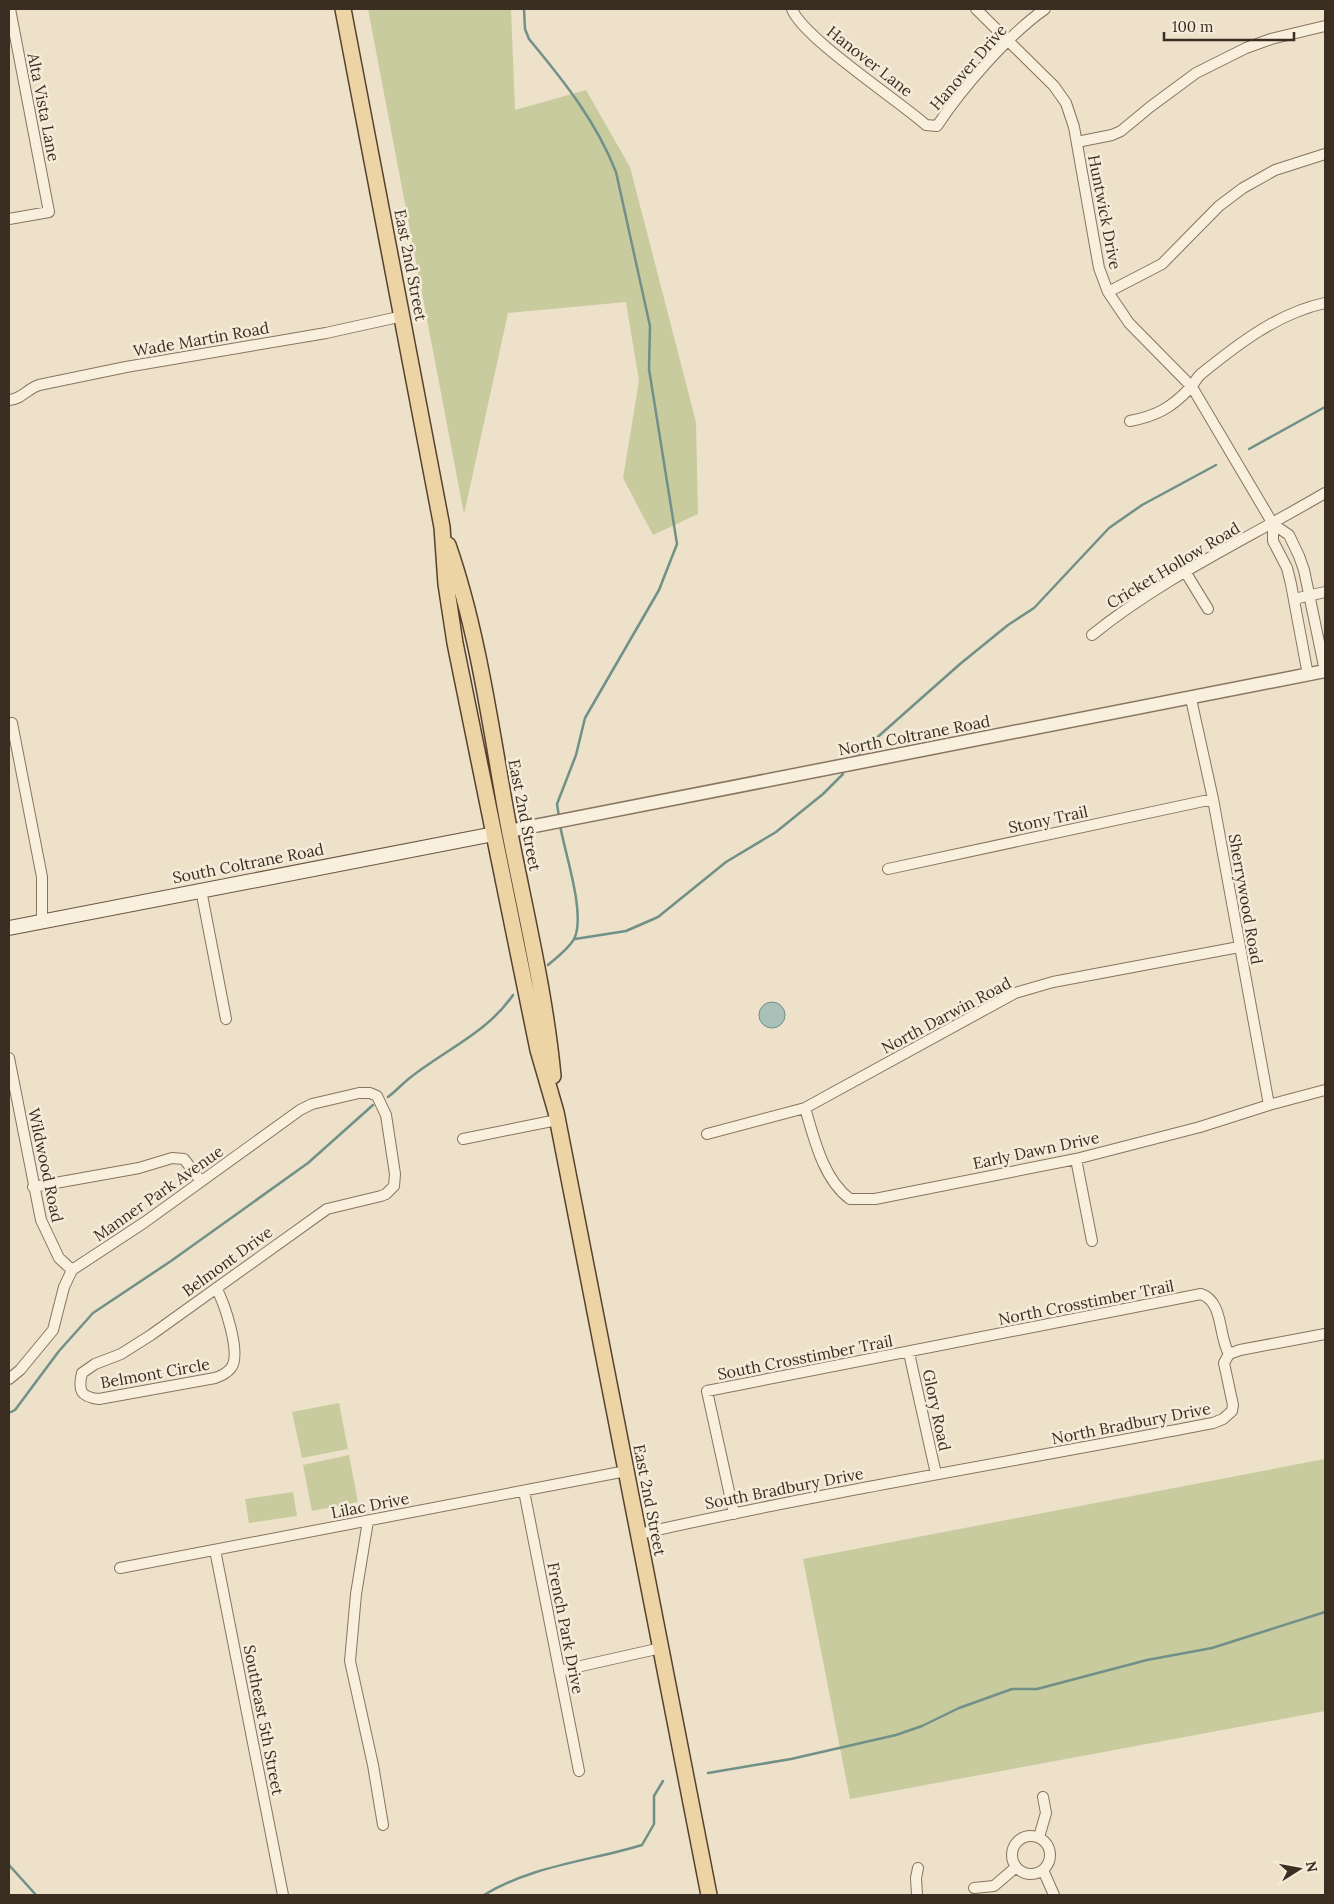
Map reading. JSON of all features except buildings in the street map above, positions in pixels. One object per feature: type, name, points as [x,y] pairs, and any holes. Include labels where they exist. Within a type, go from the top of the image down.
[{"type":"main road","name":"East 2nd Street","points":[[343,9],[442,527],[446,584],[455,643],[538,1050],[557,1116],[709,1895]]},
{"type":"main road","name":"East 2nd Street","points":[[442,527],[460,580],[483,691],[540,986],[550,1048],[557,1116]]},
{"type":"main road","points":[[455,643],[463,646],[483,691]]},
{"type":"main road","points":[[494,834],[509,831]]},
{"type":"main road","name":"South Coltrane Road","points":[[9,928],[42,920],[494,834]]},
{"type":"street","name":"Alta Vista Lane","points":[[9,219],[49,212],[10,9]]},
{"type":"street","name":"Hanover Lane","points":[[792,9],[806,30],[827,47],[926,124],[937,126]]},
{"type":"street","name":"Huntwick Drive","points":[[976,9],[1054,86],[1071,112],[1099,268],[1108,292],[1129,323],[1192,387],[1273,524],[1289,535],[1304,570],[1325,671]]},
{"type":"street","name":"Hanover Drive","points":[[937,126],[961,94],[1009,41],[1024,25],[1045,9]]},
{"type":"street","points":[[1076,142],[1112,135],[1121,131],[1196,73],[1246,48],[1271,39],[1325,26]]},
{"type":"street","points":[[1108,292],[1162,264],[1219,206],[1243,188],[1275,170],[1325,154]]},
{"type":"street","points":[[1130,420],[1153,416],[1177,402],[1192,387],[1198,375],[1264,328],[1285,316],[1325,303]]},
{"type":"street","name":"Wade Martin Road","points":[[9,400],[20,398],[39,385],[126,367],[326,333],[403,316]]},
{"type":"street","name":"Cricket Hollow Road","points":[[1092,635],[1112,618],[1325,493]]},
{"type":"street","name":"Huntwick Drive","points":[[1273,524],[1273,541],[1286,568],[1294,599],[1308,675]]},
{"type":"street","points":[[1186,573],[1208,609]]},
{"type":"street","points":[[1294,599],[1325,592]]},
{"type":"street","name":"North Coltrane Road","points":[[509,831],[1191,699],[1325,671]]},
{"type":"street","name":"Sherrywood Road","points":[[1191,699],[1214,799],[1239,947],[1269,1105]]},
{"type":"street","points":[[12,723],[42,877],[42,920]]},
{"type":"street","name":"Stony Trail","points":[[888,869],[1214,799]]},
{"type":"street","points":[[201,890],[226,1019]]},
{"type":"street","name":"North Darwin Road","points":[[707,1134],[805,1108],[1015,993],[1053,982],[1239,947]]},
{"type":"street","name":"Wildwood Road","points":[[9,1058],[11,1081],[41,1220],[59,1258],[72,1270]]},
{"type":"street","name":"Early Dawn Drive","points":[[805,1108],[824,1164],[840,1191],[850,1199],[875,1199],[1076,1159],[1200,1127],[1269,1105],[1325,1090]]},
{"type":"street","name":"Manner Park Avenue","points":[[72,1270],[145,1222],[200,1180],[312,1104],[358,1093],[370,1092],[377,1096],[386,1115],[395,1174],[394,1186]]},
{"type":"street","points":[[464,1139],[557,1116]]},
{"type":"street","points":[[34,1187],[139,1168],[172,1158],[184,1159],[200,1180]]},
{"type":"street","points":[[1076,1159],[1092,1241]]},
{"type":"street","name":"Belmont Drive","points":[[82,1373],[95,1364],[121,1354],[327,1209],[381,1196],[394,1186]]},
{"type":"street","points":[[9,1379],[20,1370],[53,1330],[64,1287],[72,1270]]},
{"type":"street","name":"Belmont Circle","points":[[82,1373],[79,1386],[82,1394],[88,1398],[99,1399],[215,1378],[226,1373],[233,1367],[235,1355],[226,1306],[216,1288]]},
{"type":"street","name":"North Crosstimber Trail","points":[[909,1352],[1201,1294],[1208,1297],[1215,1304],[1224,1345],[1229,1354]]},
{"type":"street","points":[[1229,1354],[1240,1350],[1325,1334]]},
{"type":"street","name":"South Crosstimber Trail","points":[[734,1514],[707,1391],[909,1352]]},
{"type":"street","name":"Glory Road","points":[[909,1352],[936,1474]]},
{"type":"street","name":"North Bradbury Drive","points":[[936,1474],[1024,1460],[1213,1423],[1223,1419],[1232,1411],[1233,1405],[1224,1363],[1229,1354]]},
{"type":"street","name":"Lilac Drive","points":[[120,1568],[626,1471]]},
{"type":"street","name":"South Bradbury Drive","points":[[639,1534],[936,1474]]},
{"type":"street","name":"French Park Drive","points":[[524,1491],[579,1771]]},
{"type":"street","points":[[368,1521],[355,1603],[350,1661],[373,1765],[383,1824]]},
{"type":"street","name":"Southeast 5th Street","points":[[215,1550],[283,1895]]},
{"type":"street","points":[[560,1671],[661,1648]]},
{"type":"street","points":[[1039,1837],[1046,1813],[1043,1797]]},
{"type":"street","points":[[1024,1837],[1039,1837],[1046,1843],[1050,1852],[1049,1862],[1043,1870],[1029,1874],[1016,1867],[1012,1852],[1016,1843],[1024,1837]]},
{"type":"street","points":[[974,1888],[994,1886],[1000,1883],[1016,1867]]},
{"type":"street","points":[[917,1895],[916,1878],[918,1868]]},
{"type":"street","points":[[1043,1870],[1054,1895]]},
{"type":"green space","points":[[368,9],[511,9],[515,110],[586,90],[630,167],[696,422],[698,514],[653,535],[623,478],[639,381],[626,302],[508,313],[464,514]]},
{"type":"green space","points":[[339,1403],[348,1449],[302,1458],[292,1412]]},
{"type":"green space","points":[[349,1455],[358,1502],[312,1511],[303,1465]]},
{"type":"green space","points":[[1325,1459],[1325,1711],[850,1799],[803,1559]]},
{"type":"green space","points":[[293,1492],[297,1516],[249,1523],[245,1499]]},
{"type":"water","points":[[772,1002],[781,1006],[785,1015],[781,1024],[772,1028],[763,1024],[759,1015],[763,1006]]},
{"type":"waterway","points":[[524,9],[525,29],[529,39],[589,118],[616,172],[650,326],[649,369],[677,544],[659,590],[585,718],[576,755],[557,804],[559,817]]},
{"type":"waterway","points":[[1249,449],[1325,407]]},
{"type":"waterway","points":[[855,757],[960,664],[1008,625],[1034,608],[1109,528],[1142,505],[1216,465]]},
{"type":"waterway","points":[[575,939],[626,931],[658,917],[726,862],[776,832],[823,794],[843,774]]},
{"type":"waterway","points":[[548,965],[570,945],[575,937],[577,926],[576,898],[560,825]]},
{"type":"waterway","points":[[388,1097],[424,1067],[479,1030],[503,1008],[513,995]]},
{"type":"waterway","points":[[9,1413],[15,1410],[59,1351],[93,1313],[171,1261],[308,1163],[373,1105]]},
{"type":"waterway","points":[[708,1773],[791,1759],[896,1735],[922,1726],[959,1708],[1012,1689],[1037,1689],[1147,1660],[1212,1648],[1325,1612]]},
{"type":"waterway","points":[[484,1895],[521,1877],[642,1845],[654,1824],[654,1796],[663,1781]]},
{"type":"waterway","points":[[9,1865],[36,1895]]}]
